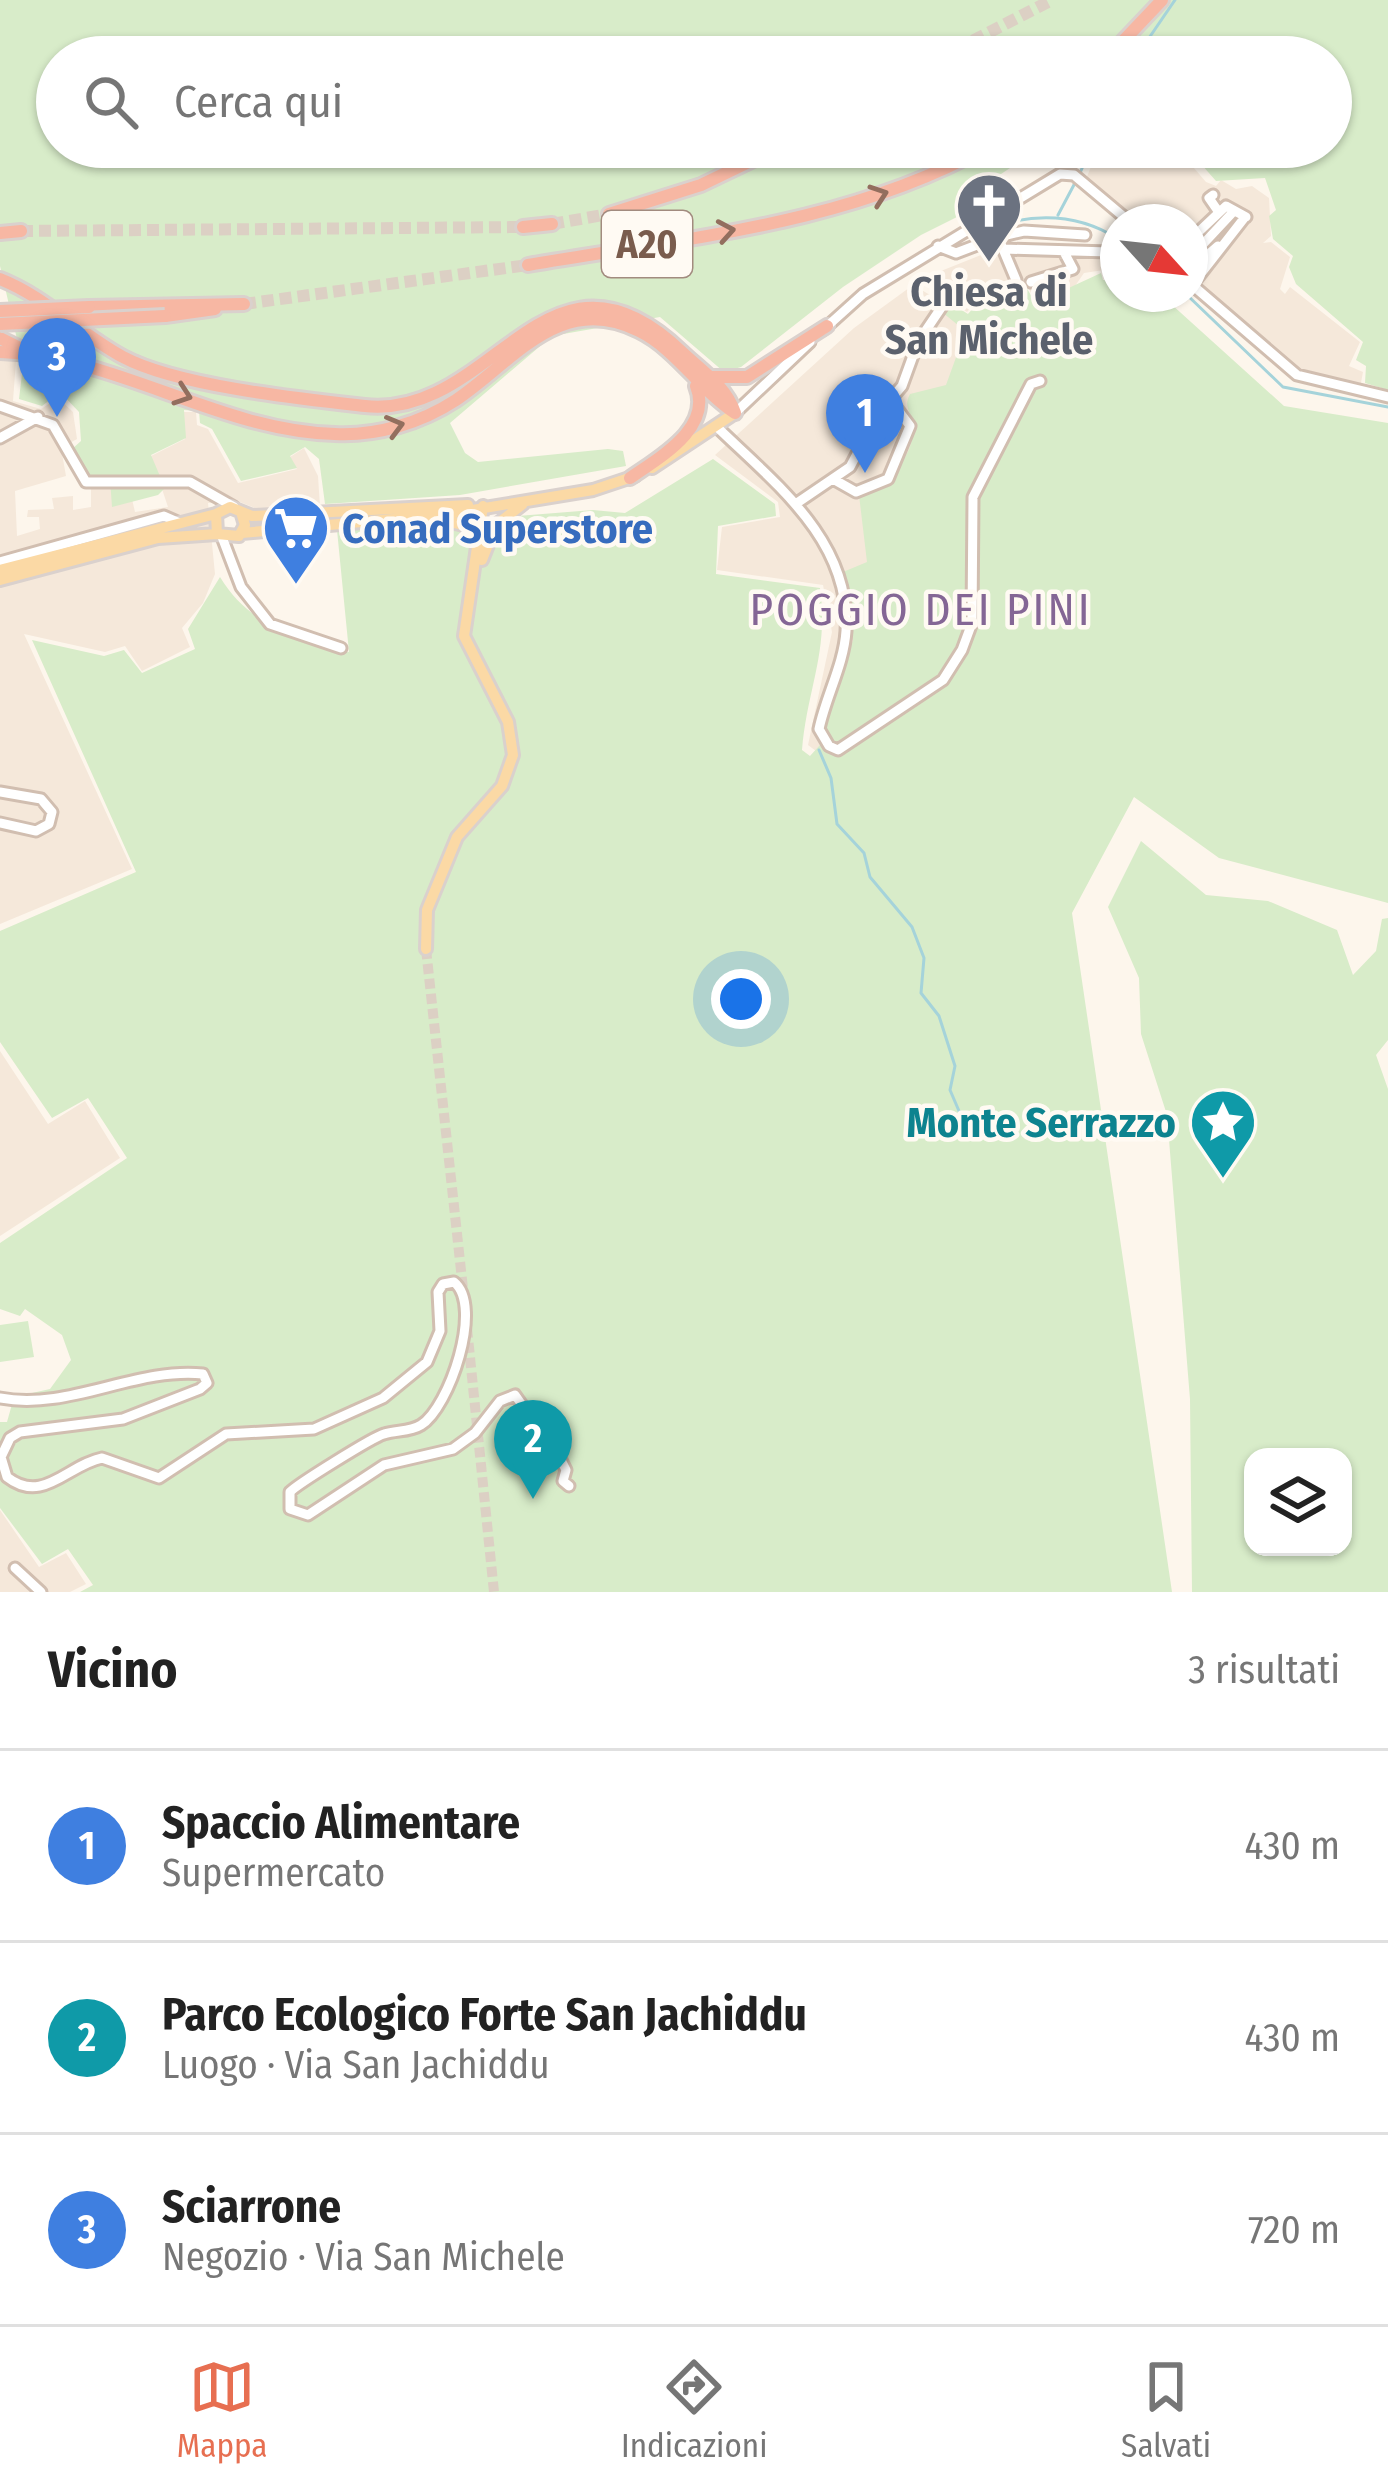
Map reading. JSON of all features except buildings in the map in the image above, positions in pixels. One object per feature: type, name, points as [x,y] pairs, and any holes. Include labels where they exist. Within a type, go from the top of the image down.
[{"type":"highway","points":[[1128,36],[1162,0]]},
{"type":"highway","name":"A20","points":[[609,214],[688,190],[735,168]]},
{"type":"highway","name":"A20","points":[[528,265],[766,224],[892,191],[942,168]]},
{"type":"highway","name":"A20","points":[[523,227],[552,224]]},
{"type":"highway","points":[[0,231],[21,231]]},
{"type":"highway","points":[[0,279],[44,302],[117,353],[160,371],[372,406],[413,402],[456,385],[540,320],[581,310],[609,310],[653,326],[735,413]]},
{"type":"highway","points":[[0,324],[165,316],[238,304]]},
{"type":"highway","points":[[0,311],[154,305],[195,310]]},
{"type":"highway","points":[[697,375],[722,380],[747,377],[827,326]]},
{"type":"highway","points":[[0,338],[30,353]]},
{"type":"highway","points":[[0,352],[101,366],[279,428],[336,434],[376,432],[432,414],[463,395],[495,359]]},
{"type":"highway","points":[[630,478],[695,423],[701,403],[697,375]]},
{"type":"main road","points":[[0,580],[158,538],[240,535],[403,517],[528,501],[630,478],[718,428],[735,413]]},
{"type":"main road","points":[[426,949],[428,910],[457,837],[502,786],[513,754],[508,722],[464,636],[464,608],[501,519],[528,501]]},
{"type":"main road","points":[[0,566],[217,512],[238,510],[252,516],[483,506]]},
{"type":"main road","points":[[483,506],[491,536]]},
{"type":"main road","points":[[473,579],[483,506]]},
{"type":"main road","points":[[238,510],[240,535]]},
{"type":"main road","points":[[217,512],[220,536]]},
{"type":"main road","points":[[403,517],[464,525],[479,544]]},
{"type":"street","points":[[735,413],[863,294],[1053,176],[1079,179],[1109,204]]},
{"type":"street","points":[[1213,195],[1209,198],[1218,211]]},
{"type":"street","points":[[1208,221],[1226,206],[1243,216]]},
{"type":"street","points":[[1208,248],[1243,216]]},
{"type":"street","points":[[1208,262],[1243,216]]},
{"type":"street","points":[[938,246],[956,253],[1024,230],[1085,235]]},
{"type":"street","points":[[998,237],[1016,280]]},
{"type":"street","points":[[1208,252],[1218,246]]},
{"type":"street","points":[[1004,249],[1100,252]]},
{"type":"street","points":[[1031,282],[1073,269],[1065,254]]},
{"type":"street","points":[[1208,299],[1297,375],[1388,397]]},
{"type":"street","points":[[796,503],[850,467],[878,414],[892,402],[918,342],[943,305]]},
{"type":"street","points":[[718,428],[796,503],[837,566],[846,632],[819,729],[829,746],[838,750],[944,680],[962,650],[972,623],[973,497],[1031,385],[1040,381]]},
{"type":"street","points":[[833,479],[856,492],[888,479],[910,426],[892,402]]},
{"type":"street","points":[[0,406],[38,417],[56,429],[86,482],[185,482],[213,491],[238,510]]},
{"type":"street","points":[[0,438],[38,417]]},
{"type":"street","points":[[213,491],[217,512]]},
{"type":"street","points":[[234,560],[240,535]]},
{"type":"street","points":[[220,536],[234,560],[241,587],[270,624],[341,648]]},
{"type":"street","points":[[0,792],[41,799],[52,812],[49,824],[37,831],[0,823]]},
{"type":"street","points":[[0,1398],[37,1402],[147,1378],[203,1375],[207,1383],[200,1389],[123,1419],[20,1432],[10,1438],[1,1456],[7,1477],[26,1488],[44,1487],[102,1458],[159,1478],[226,1434],[314,1429],[374,1404],[427,1362],[440,1331],[438,1292],[443,1283],[454,1282],[464,1292],[466,1328],[452,1374],[431,1415],[420,1426],[381,1435],[342,1462],[302,1480],[290,1492],[290,1509],[308,1515],[384,1465],[453,1449],[476,1433],[500,1401],[514,1395],[561,1460],[566,1470],[563,1480],[569,1486]]},
{"type":"street","points":[[15,1568],[41,1592]]},
{"type":"shaded area","points":[[1090,168],[1194,168],[1216,186],[1221,180],[1236,189],[1252,186],[1269,198],[1271,236],[1263,243],[1271,242],[1290,257],[1280,289],[1285,294],[1290,287],[1360,342],[1349,366],[1363,372],[1360,388],[1301,373],[1208,294],[1208,204],[1114,204],[1086,179]]},
{"type":"shaded area","points":[[996,249],[1100,256],[1100,271],[1084,273],[1075,286],[1047,296],[1044,291],[1032,295],[1027,284],[1011,286],[979,298],[967,312],[921,279]]},
{"type":"shaded area","points":[[913,285],[1072,378],[836,766],[808,745],[832,632],[823,585],[717,570],[722,527],[780,517],[778,502],[715,455],[854,328]]},
{"type":"shaded area","points":[[0,358],[16,360],[13,401],[41,409],[58,398],[73,412],[77,439],[61,448],[66,476],[15,491],[17,536],[40,529],[39,517],[27,517],[28,510],[54,509],[52,498],[73,496],[73,510],[91,507],[91,488],[129,486],[135,512],[168,507],[151,456],[185,439],[183,412],[196,412],[197,425],[208,429],[238,483],[297,469],[290,457],[304,448],[318,476],[320,507],[257,509],[240,502],[208,503],[215,574],[203,603],[182,628],[190,647],[142,671],[125,646],[105,652],[24,634],[132,869],[0,924]]},
{"type":"shaded area","points":[[0,1051],[48,1124],[85,1101],[120,1158],[0,1236]]},
{"type":"shaded area","points":[[0,1510],[39,1567],[66,1553],[86,1584],[70,1592],[0,1592]]},
{"type":"green space","points":[[0,0],[1388,0],[1388,390],[1365,383],[1366,366],[1356,360],[1363,342],[1296,284],[1289,267],[1293,256],[1273,239],[1269,216],[1276,210],[1265,178],[1216,181],[1205,168],[1352,168],[1352,36],[36,36],[36,168],[1010,168],[995,178],[965,184],[969,191],[993,193],[987,202],[921,235],[843,287],[741,367],[724,372],[660,317],[552,336],[450,423],[465,453],[478,462],[608,449],[623,451],[626,466],[460,495],[325,504],[319,459],[305,447],[290,456],[297,468],[241,481],[212,429],[200,423],[199,411],[184,410],[186,438],[151,455],[165,488],[158,495],[112,507],[110,479],[85,472],[72,449],[81,441],[79,412],[60,392],[42,406],[19,399],[23,365],[0,266]]},
{"type":"green space","points":[[1100,273],[1100,312],[1180,312],[1284,406],[1388,423],[1388,903],[1219,858],[1134,797],[1072,913],[1172,1592],[80,1592],[93,1585],[68,1549],[42,1564],[0,1508],[0,1422],[7,1422],[14,1397],[50,1389],[71,1360],[62,1335],[25,1309],[20,1316],[0,1309],[0,1243],[127,1158],[88,1098],[52,1118],[0,1042],[0,931],[136,872],[32,640],[104,656],[124,650],[142,673],[195,649],[188,629],[220,577],[260,619],[349,652],[337,530],[593,510],[625,513],[713,459],[775,504],[776,516],[718,526],[716,574],[820,588],[820,651],[802,750],[810,756],[829,735],[824,726],[853,640],[843,572],[867,562],[859,495],[880,484],[905,457],[913,433],[907,404],[910,394],[946,385],[962,341],[959,326],[942,312],[947,301],[968,314],[995,295],[1026,287],[1032,297],[1043,292],[1047,298]]},
{"type":"green space","points":[[1141,841],[1206,895],[1268,901],[1337,930],[1353,975],[1376,951],[1382,919],[1388,918],[1388,1040],[1376,1055],[1388,1089],[1388,1592],[1192,1592],[1190,1399],[1167,1115],[1141,1034],[1139,978],[1108,907]]},
{"type":"green space","points":[[28,1321],[34,1357],[0,1362],[0,1325]]},
{"type":"waterway","points":[[1150,36],[1175,0]]},
{"type":"waterway","points":[[1080,173],[1082,168]]},
{"type":"waterway","points":[[1058,215],[1076,181]]},
{"type":"waterway","points":[[998,225],[1060,218],[1100,229]]},
{"type":"waterway","points":[[1205,312],[1283,387],[1388,407]]},
{"type":"waterway","points":[[819,750],[831,778],[837,824],[864,853],[870,877],[912,927],[924,958],[921,993],[939,1016],[955,1066],[950,1090],[965,1125],[965,1138]]},
{"type":"tunnel","points":[[982,36],[1052,0]]},
{"type":"tunnel","points":[[552,224],[609,214]]},
{"type":"tunnel","points":[[21,231],[523,227]]},
{"type":"tunnel","points":[[244,304],[528,265]]},
{"type":"tunnel","points":[[426,949],[464,1298]]},
{"type":"tunnel","points":[[467,1328],[494,1592]]},
{"type":"place","name":"Chiesa di San Michele","points":[[989,265]]},
{"type":"place","name":"Sciarrone","points":[[57,417]]},
{"type":"place","name":"Spaccio Alimentare","points":[[865,473]]},
{"type":"place","name":"Conad Superstore","points":[[296,587]]},
{"type":"place","name":"Monte Serrazzo","points":[[1223,1181]]},
{"type":"place","name":"Parco Ecologico Forte San Jachiddu","points":[[533,1499]]},
{"type":"district","name":"POGGIO DEI PINI","points":[[921,609]]}]
